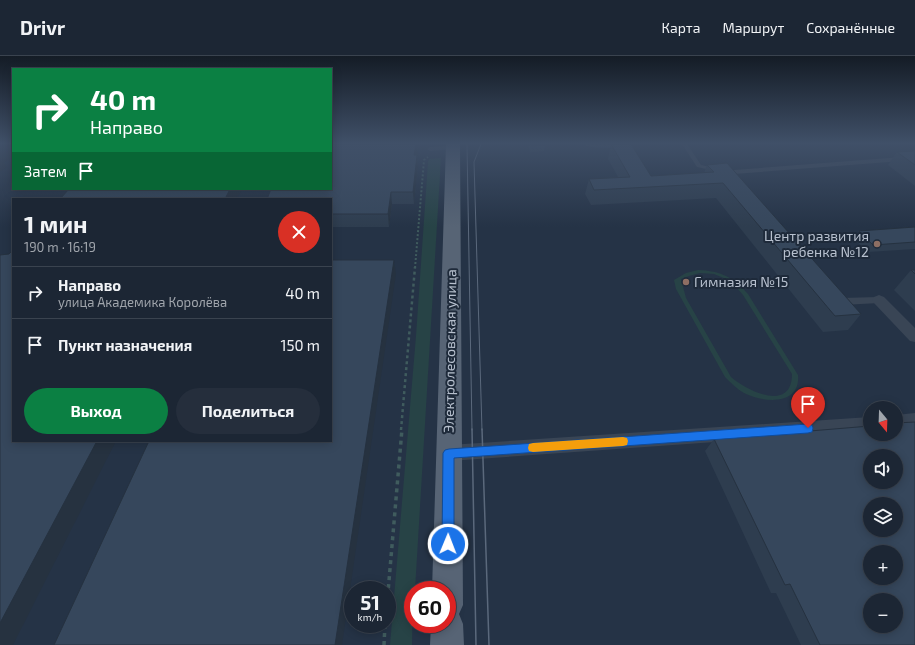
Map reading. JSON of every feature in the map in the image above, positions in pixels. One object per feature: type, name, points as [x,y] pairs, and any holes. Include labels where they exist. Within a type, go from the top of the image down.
[{"type":"main road","name":"Электролесовская улица","points":[[443,171],[449,453],[447,581]]},
{"type":"main road","points":[[446,645],[447,633]]},
{"type":"street","points":[[879,300],[915,337]]},
{"type":"street","points":[[903,421],[915,420]]},
{"type":"street","points":[[449,453],[863,424]]},
{"type":"lane","points":[[728,171],[739,178]]},
{"type":"lane","points":[[838,296],[842,302],[879,300]]},
{"type":"path","points":[[389,581],[423,171]]},
{"type":"path","points":[[384,645],[385,633]]},
{"type":"green space","points":[[427,171],[440,171],[416,581],[404,581],[404,633],[412,633],[412,645],[390,645],[391,633],[396,633],[395,581],[416,336]]},
{"type":"green space","points":[[698,270],[726,276],[737,283],[748,294],[798,375],[797,385],[794,392],[787,397],[779,399],[761,399],[744,393],[736,388],[725,377],[676,289],[674,280],[686,273]],"holes":[[[700,273],[714,274],[726,279],[743,295],[792,374],[790,386],[785,393],[777,396],[757,392],[747,388],[731,377],[686,298],[681,279]]]},
{"type":"building","points":[[332,171],[415,171],[413,192],[391,192],[388,214],[332,214],[332,198],[267,198],[271,190],[332,190]]},
{"type":"building","points":[[627,171],[648,171],[651,176],[735,171],[861,314],[835,316],[723,183],[594,190],[589,179],[630,177]]},
{"type":"building","points":[[68,190],[230,190],[226,198],[61,198]]},
{"type":"building","points":[[915,227],[915,242],[873,245],[859,231]]},
{"type":"building","points":[[12,251],[12,442],[96,442],[0,623],[0,255],[9,254]]},
{"type":"building","points":[[332,260],[394,260],[344,581],[335,645],[54,645],[149,442],[332,442]]},
{"type":"building","points":[[915,422],[915,645],[820,645],[790,584],[785,585],[714,439],[863,427],[863,441],[903,441],[903,423]]},
{"type":"tram line","points":[[467,171],[472,430]]},
{"type":"tram line","points":[[474,171],[482,430]]},
{"type":"tram line","points":[[472,429],[476,645]]},
{"type":"tram line","points":[[482,429],[489,645]]},
{"type":"slow traffic","points":[[533,448],[623,441]]},
{"type":"place","name":"Центр развития ребенка №12","points":[[877,244]]},
{"type":"place","name":"Гимназия №15","points":[[686,282]]},
{"type":"route","points":[[448,544],[449,453],[808,428]]}]
